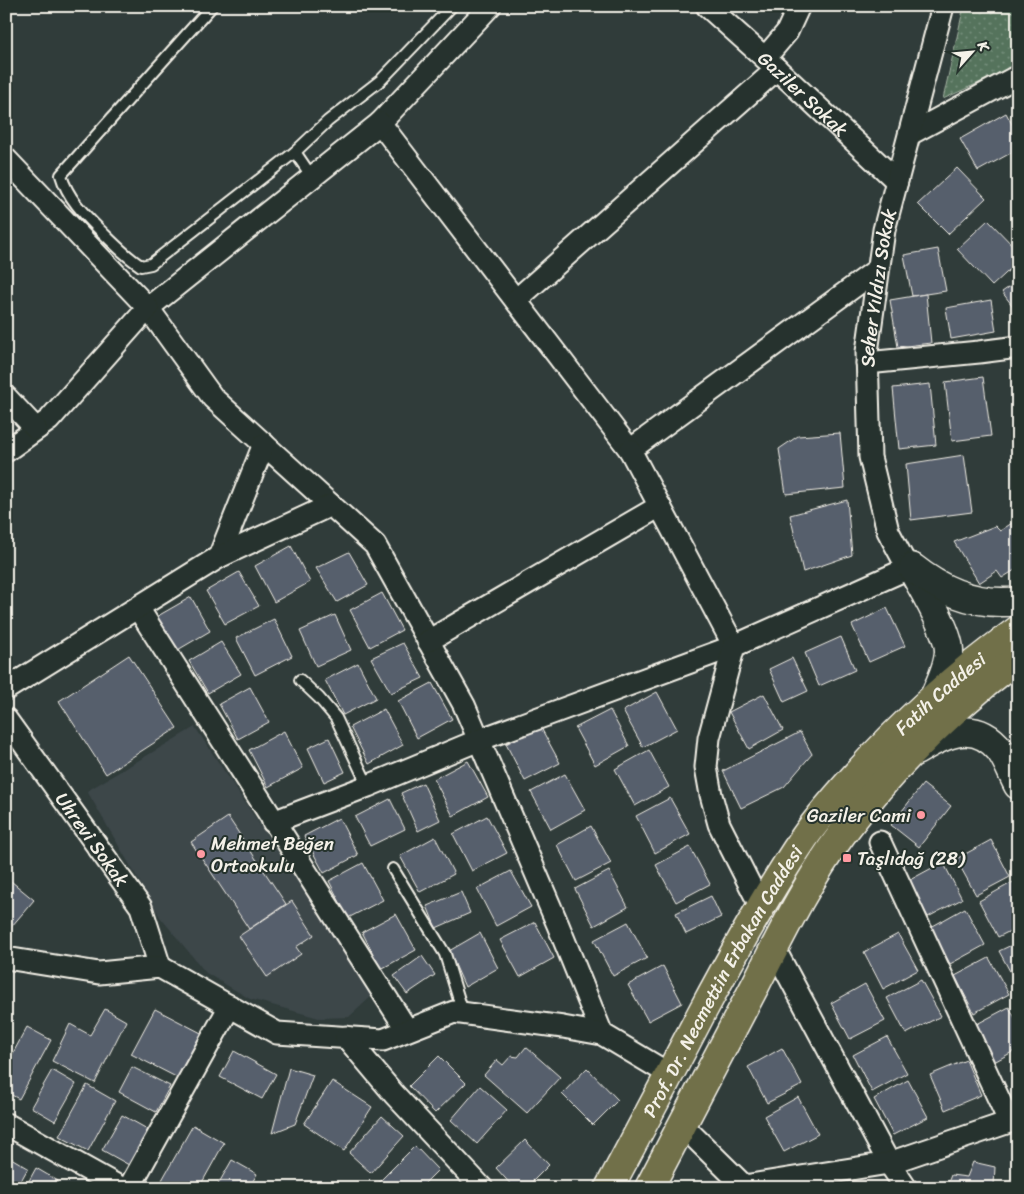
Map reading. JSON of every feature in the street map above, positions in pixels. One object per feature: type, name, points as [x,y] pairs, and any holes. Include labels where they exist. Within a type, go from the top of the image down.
[{"type":"main road","name":"Fatih Caddesi","points":[[898,748],[910,718],[976,662],[1018,630]]},
{"type":"main road","name":"Fatih Caddesi","points":[[898,748],[943,722],[1018,658]]},
{"type":"main road","name":"Prof. Dr. Necmettin Erbakan Caddesi","points":[[609,1188],[724,971],[804,837],[829,806],[898,748]]},
{"type":"main road","name":"Prof. Dr. Necmettin Erbakan Caddesi","points":[[649,1188],[774,948],[820,865],[842,834],[882,785],[898,748]]},
{"type":"street","points":[[6,451],[49,420],[148,308],[380,122],[490,6]]},
{"type":"street","name":"Gaziler Sokak","points":[[708,6],[897,181]]},
{"type":"street","points":[[516,300],[771,64],[799,6]]},
{"type":"street","name":"Seher Yıldızı Sokak","points":[[911,567],[903,559],[888,531],[870,457],[866,352],[884,230],[944,6]]},
{"type":"street","points":[[910,134],[1018,76]]},
{"type":"street","points":[[380,122],[630,450],[734,646],[709,738],[706,767],[719,824],[761,907]]},
{"type":"street","points":[[6,159],[148,308],[213,398],[375,545],[464,705],[558,924],[602,1034]]},
{"type":"street","points":[[630,450],[878,269]]},
{"type":"street","points":[[867,363],[1018,347]]},
{"type":"street","points":[[6,397],[36,429]]},
{"type":"street","points":[[219,557],[264,444]]},
{"type":"street","points":[[6,689],[219,557],[331,505]]},
{"type":"street","points":[[428,641],[660,506]]},
{"type":"street","points":[[911,567],[938,586],[960,596],[983,601],[1018,601]]},
{"type":"street","points":[[273,822],[368,786],[479,740],[734,646],[911,567]]},
{"type":"street","points":[[911,567],[942,626],[948,643],[948,659],[934,697]]},
{"type":"street","points":[[138,608],[407,1030]]},
{"type":"street","name":"Uhrevi Sokak","points":[[6,719],[141,906],[160,967]]},
{"type":"street","points":[[898,748],[928,744],[951,734],[970,731],[979,734],[994,744],[1006,761],[1018,785]]},
{"type":"street","points":[[682,1125],[743,1187],[889,1163],[1014,1120],[880,842]]},
{"type":"street","points":[[774,948],[889,1163],[906,1188]]},
{"type":"street","points":[[6,958],[99,973],[160,967],[277,1033],[383,1040],[454,1012],[564,1027],[602,1034],[669,1074]]},
{"type":"street","points":[[129,1188],[230,1006]]},
{"type":"street","points":[[346,1037],[394,1094],[482,1188]]},
{"type":"street","points":[[6,1124],[121,1188]]},
{"type":"lane","points":[[212,6],[62,175],[64,185],[80,210],[128,258],[141,266],[151,264],[294,152],[328,121],[381,80],[452,6]]},
{"type":"lane","points":[[294,152],[312,177]]},
{"type":"lane","points":[[300,680],[336,718],[368,786]]},
{"type":"lane","points":[[393,869],[445,954],[464,1013]]},
{"type":"shaded area","name":"Mehmet Beğen Ortaokulu","points":[[195,727],[373,995],[349,1017],[319,1018],[250,999],[206,973],[160,917],[87,791]]},
{"type":"green space","points":[[964,6],[1018,6],[1018,65],[943,99]]},
{"type":"building","points":[[1006,113],[1018,135],[1018,149],[978,171],[960,139]]},
{"type":"building","points":[[957,168],[986,198],[948,234],[918,204]]},
{"type":"building","points":[[988,220],[1018,251],[1018,262],[992,286],[957,249]]},
{"type":"building","points":[[938,249],[946,291],[912,296],[904,255]]},
{"type":"building","points":[[1018,281],[1018,313],[1002,292]]},
{"type":"building","points":[[926,294],[931,343],[898,347],[890,300]]},
{"type":"building","points":[[991,300],[996,331],[951,339],[946,308]]},
{"type":"building","points":[[983,377],[991,436],[952,441],[945,382]]},
{"type":"building","points":[[930,384],[936,445],[899,449],[893,388]]},
{"type":"building","points":[[840,433],[845,488],[786,494],[779,449],[798,436]]},
{"type":"building","points":[[964,455],[972,512],[911,520],[906,464]]},
{"type":"building","points":[[847,500],[852,555],[803,572],[790,515]]},
{"type":"building","points":[[1018,519],[1018,568],[1002,578],[997,571],[979,583],[954,542],[995,526],[1000,531]]},
{"type":"building","points":[[291,546],[310,582],[274,602],[255,566]]},
{"type":"building","points":[[349,552],[368,585],[337,602],[316,568]]},
{"type":"building","points":[[239,572],[259,606],[225,624],[206,591]]},
{"type":"building","points":[[382,593],[402,630],[370,647],[350,610]]},
{"type":"building","points":[[191,597],[210,631],[176,651],[156,617]]},
{"type":"building","points":[[887,608],[905,646],[869,662],[852,625]]},
{"type":"building","points":[[335,615],[351,650],[316,666],[300,631]]},
{"type":"building","points":[[274,619],[292,656],[255,675],[236,638]]},
{"type":"building","points":[[841,637],[855,670],[819,686],[805,653]]},
{"type":"building","points":[[221,642],[241,674],[208,693],[189,661]]},
{"type":"building","points":[[403,643],[423,678],[391,693],[371,658]]},
{"type":"building","points":[[129,655],[177,728],[106,774],[59,701]]},
{"type":"building","points":[[792,658],[808,691],[784,702],[769,669]]},
{"type":"building","points":[[358,663],[376,698],[343,715],[325,680]]},
{"type":"building","points":[[432,683],[452,719],[417,738],[398,701]]},
{"type":"building","points":[[250,687],[269,722],[238,739],[219,704]]},
{"type":"building","points":[[657,692],[677,729],[643,747],[623,711]]},
{"type":"building","points":[[764,694],[783,730],[749,749],[729,712]]},
{"type":"building","points":[[384,709],[403,745],[369,764],[350,727]]},
{"type":"building","points":[[610,710],[629,746],[595,765],[575,728]]},
{"type":"building","points":[[540,726],[560,763],[525,781],[506,744]]},
{"type":"building","points":[[284,731],[303,768],[268,787],[249,750]]},
{"type":"building","points":[[800,732],[812,754],[784,787],[741,808],[723,771]]},
{"type":"building","points":[[329,738],[345,772],[324,782],[308,748]]},
{"type":"building","points":[[649,750],[669,787],[635,806],[615,769]]},
{"type":"building","points":[[468,761],[488,797],[453,816],[434,779]]},
{"type":"building","points":[[565,774],[585,810],[551,829],[531,792]]},
{"type":"building","points":[[423,783],[440,820],[418,831],[401,793]]},
{"type":"building","name":"Gaziler Cami","points":[[923,784],[951,806],[919,847],[891,825]]},
{"type":"building","points":[[670,798],[690,834],[655,853],[636,816]]},
{"type":"building","points":[[390,799],[405,829],[370,846],[355,817]]},
{"type":"building","points":[[487,816],[507,853],[472,871],[453,834]]},
{"type":"building","points":[[228,817],[286,904],[249,929],[191,842]]},
{"type":"building","points":[[339,818],[358,855],[324,873],[304,836]]},
{"type":"building","points":[[591,826],[611,863],[576,881],[557,845]]},
{"type":"building","points":[[435,837],[454,874],[420,892],[400,856]]},
{"type":"building","points":[[991,840],[1010,877],[976,895],[956,859]]},
{"type":"building","points":[[690,847],[710,884],[676,902],[656,865]]},
{"type":"building","points":[[943,862],[962,899],[928,917],[908,881]]},
{"type":"building","points":[[363,863],[383,900],[348,918],[329,881]]},
{"type":"building","points":[[511,871],[531,907],[496,926],[477,889]]},
{"type":"building","points":[[609,871],[628,907],[594,926],[575,889]]},
{"type":"building","points":[[6,877],[34,900],[6,933]]},
{"type":"building","points":[[1013,882],[1018,891],[1018,927],[998,937],[979,901]]},
{"type":"building","points":[[461,892],[470,913],[436,928],[427,906]]},
{"type":"building","points":[[711,896],[721,917],[686,934],[676,913]]},
{"type":"building","points":[[292,901],[314,935],[296,947],[301,954],[267,977],[239,936]]},
{"type":"building","points":[[965,908],[985,945],[950,964],[931,927]]},
{"type":"building","points":[[396,914],[416,950],[381,969],[362,932]]},
{"type":"building","points":[[535,922],[554,958],[520,977],[500,940]]},
{"type":"building","points":[[628,922],[647,958],[613,976],[594,940]]},
{"type":"building","points":[[480,933],[498,968],[465,987],[449,951]]},
{"type":"building","points":[[898,934],[918,970],[883,989],[864,952]]},
{"type":"building","points":[[1018,942],[1018,986],[999,951]]},
{"type":"building","points":[[422,956],[435,975],[407,994],[394,976]]},
{"type":"building","points":[[989,958],[1009,994],[974,1013],[955,976]]},
{"type":"building","points":[[663,966],[682,1003],[648,1021],[628,985]]},
{"type":"building","points":[[921,980],[941,1016],[906,1034],[887,998]]},
{"type":"building","points":[[865,984],[885,1021],[850,1039],[831,1003]]},
{"type":"building","points":[[1009,1007],[1018,1023],[1018,1049],[994,1062],[975,1025]]},
{"type":"building","points":[[105,1009],[126,1021],[95,1083],[52,1061],[70,1024],[90,1035]]},
{"type":"building","points":[[155,1009],[205,1035],[182,1080],[131,1054]]},
{"type":"building","points":[[27,1027],[51,1040],[19,1099],[6,1092],[6,1066]]},
{"type":"building","points":[[887,1037],[907,1073],[872,1092],[853,1055]]},
{"type":"building","points":[[526,1047],[560,1077],[527,1113],[484,1075],[497,1060],[503,1065],[511,1056],[518,1057]]},
{"type":"building","points":[[782,1048],[802,1085],[767,1103],[748,1067]]},
{"type":"building","points":[[234,1051],[276,1074],[262,1099],[220,1077]]},
{"type":"building","points":[[439,1056],[466,1083],[435,1113],[409,1086]]},
{"type":"building","points":[[966,1060],[981,1095],[945,1110],[930,1075]]},
{"type":"building","points":[[132,1067],[170,1086],[156,1112],[119,1092]]},
{"type":"building","points":[[289,1068],[313,1075],[295,1124],[272,1133]]},
{"type":"building","points":[[587,1068],[618,1100],[593,1125],[562,1094]]},
{"type":"building","points":[[52,1070],[76,1084],[55,1121],[31,1107]]},
{"type":"building","points":[[908,1080],[928,1117],[893,1135],[874,1099]]},
{"type":"building","points":[[332,1081],[372,1107],[344,1151],[304,1124]]},
{"type":"building","points":[[87,1085],[115,1101],[88,1151],[59,1136]]},
{"type":"building","points":[[480,1086],[507,1110],[477,1144],[451,1120]]},
{"type":"building","points":[[798,1097],[818,1134],[784,1152],[764,1116]]},
{"type":"building","points":[[122,1115],[149,1130],[129,1165],[102,1150]]},
{"type":"building","points":[[382,1116],[404,1136],[371,1173],[349,1153]]},
{"type":"building","points":[[193,1125],[224,1143],[199,1188],[175,1188],[162,1180]]},
{"type":"building","points":[[525,1140],[549,1165],[526,1188],[514,1188],[496,1168]]},
{"type":"building","points":[[415,1146],[438,1170],[420,1188],[373,1188]]},
{"type":"building","points":[[6,1155],[28,1168],[17,1188],[6,1188]]},
{"type":"building","points":[[232,1160],[257,1174],[249,1188],[216,1188]]},
{"type":"building","points":[[973,1162],[995,1167],[994,1186],[997,1188],[946,1188],[951,1175],[967,1177]]},
{"type":"building","points":[[36,1168],[58,1181],[54,1188],[25,1188]]},
{"type":"place","name":"Gaziler Cami","points":[[921,815]]},
{"type":"place","name":"Mehmet Beğen Ortaokulu","points":[[201,854]]},
{"type":"place","name":"Taşlıdağ (28)","points":[[847,858]]}]
